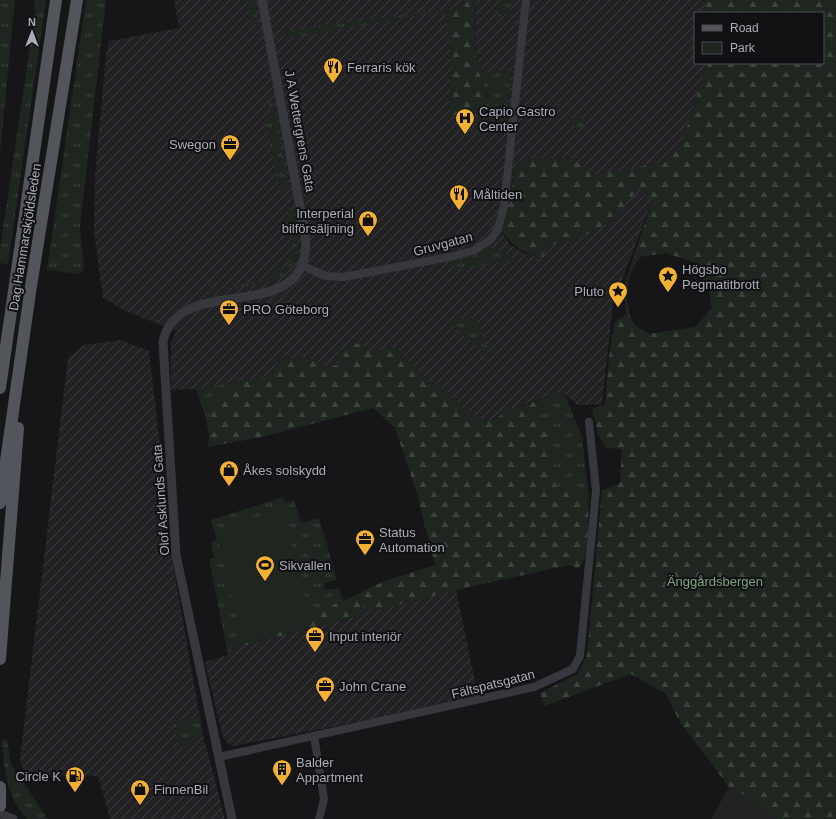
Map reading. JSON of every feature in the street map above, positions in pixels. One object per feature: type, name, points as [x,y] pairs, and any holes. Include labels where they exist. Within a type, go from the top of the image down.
[{"type":"main road","name":"Dag Hammarskjöldsleden","points":[[0,388],[56,0]]},
{"type":"main road","name":"Dag Hammarskjöldsleden","points":[[0,504],[32,286],[77,0]]},
{"type":"main road","points":[[0,659],[32,286]]},
{"type":"main road","points":[[0,358],[13,292]]},
{"type":"main road","points":[[0,787],[2,813]]},
{"type":"street","name":"J A Wettergrens Gata","points":[[262,0],[306,234],[307,249],[303,266]]},
{"type":"street","name":"Gruvgatan","points":[[303,266],[326,276],[344,277],[363,275],[454,256],[475,250],[491,239],[498,229],[504,206],[526,0]]},
{"type":"street","name":"Olof Asklunds Gata","points":[[232,819],[176,555],[165,375],[165,336],[174,322],[182,314],[195,307],[266,293],[282,287],[296,276],[303,266]]},
{"type":"street","name":"Fältspatsgatan","points":[[219,757],[534,687],[573,669],[580,656],[596,490],[589,422]]},
{"type":"street","points":[[314,736],[324,799],[319,819]]},
{"type":"street","points":[[2,813],[13,819]]},
{"type":"shaded area","points":[[174,0],[464,0],[465,7],[445,12],[450,36],[451,70],[449,107],[462,117],[504,135],[511,71],[488,71],[478,66],[475,41],[476,0],[705,0],[707,12],[694,12],[694,64],[708,64],[681,145],[666,162],[594,176],[574,159],[546,158],[517,161],[509,199],[500,229],[509,244],[525,254],[542,258],[548,246],[583,237],[608,223],[639,189],[653,199],[613,303],[602,404],[577,405],[565,394],[558,393],[508,410],[490,423],[477,418],[443,390],[427,380],[396,348],[368,351],[328,367],[304,357],[278,359],[277,375],[196,389],[171,390],[171,343],[176,331],[121,309],[103,298],[94,232],[95,175],[106,54],[109,41],[179,28]]},
{"type":"shaded area","points":[[120,340],[149,351],[160,446],[167,531],[203,735],[225,819],[110,819],[98,776],[25,775],[20,758],[68,358],[83,345]]},
{"type":"shaded area","points":[[456,590],[478,695],[377,718],[233,746],[223,737],[205,662],[228,655],[227,650],[364,614],[362,605],[371,602],[375,611]]},
{"type":"shaded area","points":[[729,787],[747,797],[775,819],[711,819]]},
{"type":"green space","points":[[0,0],[15,0],[0,152]]},
{"type":"green space","points":[[34,0],[46,0],[8,264],[0,263],[0,249],[35,13]]},
{"type":"green space","points":[[86,0],[106,0],[80,227],[84,269],[80,274],[47,270]]},
{"type":"green space","points":[[247,0],[254,0],[258,23],[253,26]]},
{"type":"green space","points":[[464,0],[476,0],[474,25],[475,50],[479,72],[487,99],[487,111],[471,111],[451,116],[449,98],[451,54],[445,12],[465,7]]},
{"type":"green space","points":[[500,0],[516,0],[511,6],[510,11],[500,19],[498,16]]},
{"type":"green space","name":"Änggårdsbergen","points":[[705,0],[836,0],[836,819],[775,819],[747,797],[729,787],[679,721],[666,694],[631,674],[544,706],[540,693],[578,674],[587,655],[602,491],[620,483],[622,449],[606,448],[597,433],[596,423],[592,411],[593,408],[603,406],[605,403],[609,357],[615,322],[626,315],[625,300],[620,298],[653,199],[639,189],[608,223],[583,237],[548,246],[542,258],[529,254],[518,248],[501,230],[510,199],[517,161],[546,158],[574,159],[594,175],[666,162],[681,145],[708,64],[824,64],[824,12],[707,12]],"holes":[[[666,253],[693,262],[709,290],[712,308],[695,327],[649,334],[635,325],[630,316],[626,296],[629,276],[640,257]]]},
{"type":"green space","points":[[465,7],[285,39],[283,31]]},
{"type":"green space","points":[[478,66],[488,71],[511,71],[504,135],[462,117],[451,116],[471,111],[488,99]]},
{"type":"green space","points":[[268,102],[274,105],[278,129],[276,131],[279,138],[288,186],[285,189],[281,189],[279,186],[265,118],[272,116]]},
{"type":"green space","points":[[569,118],[584,119],[584,124],[581,128],[573,125]]},
{"type":"green space","points":[[288,210],[293,210],[298,246],[294,263],[281,277],[275,272],[289,262],[293,248],[291,232],[286,215],[288,215]]},
{"type":"green space","points":[[489,247],[496,248],[515,260],[509,264],[508,260],[456,270],[453,262],[477,255]]},
{"type":"green space","points":[[273,272],[280,278],[259,284],[209,292],[208,285],[211,284],[212,291],[268,279],[268,273],[273,276]]},
{"type":"green space","points":[[471,317],[477,320],[491,357],[449,324],[450,320]]},
{"type":"green space","points":[[361,343],[368,351],[396,348],[427,380],[443,390],[477,418],[490,423],[508,410],[537,401],[549,442],[555,484],[568,492],[589,498],[587,545],[582,563],[578,569],[570,565],[460,589],[375,611],[371,602],[362,605],[364,614],[227,650],[316,617],[327,606],[344,601],[382,582],[435,565],[417,494],[395,428],[373,408],[262,437],[208,447],[209,436],[206,419],[222,399],[231,383],[276,375],[278,359],[304,357],[328,367],[338,364],[339,350]]},
{"type":"green space","points":[[231,383],[222,399],[206,419],[196,389]]},
{"type":"green space","points":[[558,393],[564,395],[567,399],[582,437],[589,498],[568,492],[555,484],[549,442],[537,401]]},
{"type":"green space","points":[[283,497],[285,502],[294,500],[301,523],[319,518],[337,580],[324,583],[325,590],[339,588],[344,601],[327,606],[316,617],[227,650],[209,559],[214,558],[211,542],[217,540],[211,520]]},
{"type":"green space","name":"Sikvallen","points":[[284,512],[312,624],[243,641],[215,529]]},
{"type":"green space","points":[[200,717],[203,736],[191,745],[167,751],[166,749],[178,746],[174,722]]},
{"type":"green space","points":[[7,739],[11,764],[48,819],[27,819],[10,792],[5,772],[2,740]]},
{"type":"place","name":"Ferraris kök","points":[[333,84]]},
{"type":"place","name":"Capio Gastro Center","points":[[465,135]]},
{"type":"place","name":"Swegon","points":[[230,161]]},
{"type":"place","name":"Måltiden","points":[[459,211]]},
{"type":"place","name":"Interperial bilförsäljning","points":[[368,237]]},
{"type":"place","name":"Högsbo Pegmatitbrott","points":[[668,293]]},
{"type":"place","name":"Pluto","points":[[618,308]]},
{"type":"place","name":"PRO Göteborg","points":[[229,326]]},
{"type":"place","name":"Åkes solskydd","points":[[229,487]]},
{"type":"place","name":"Status Automation","points":[[365,556]]},
{"type":"place","name":"Sikvallen","points":[[265,582]]},
{"type":"place","name":"Input interiör","points":[[315,653]]},
{"type":"place","name":"John Crane","points":[[325,703]]},
{"type":"place","name":"Balder Appartment","points":[[282,786]]},
{"type":"place","name":"Circle K","points":[[75,793]]},
{"type":"place","name":"FinnenBil","points":[[140,806]]}]
